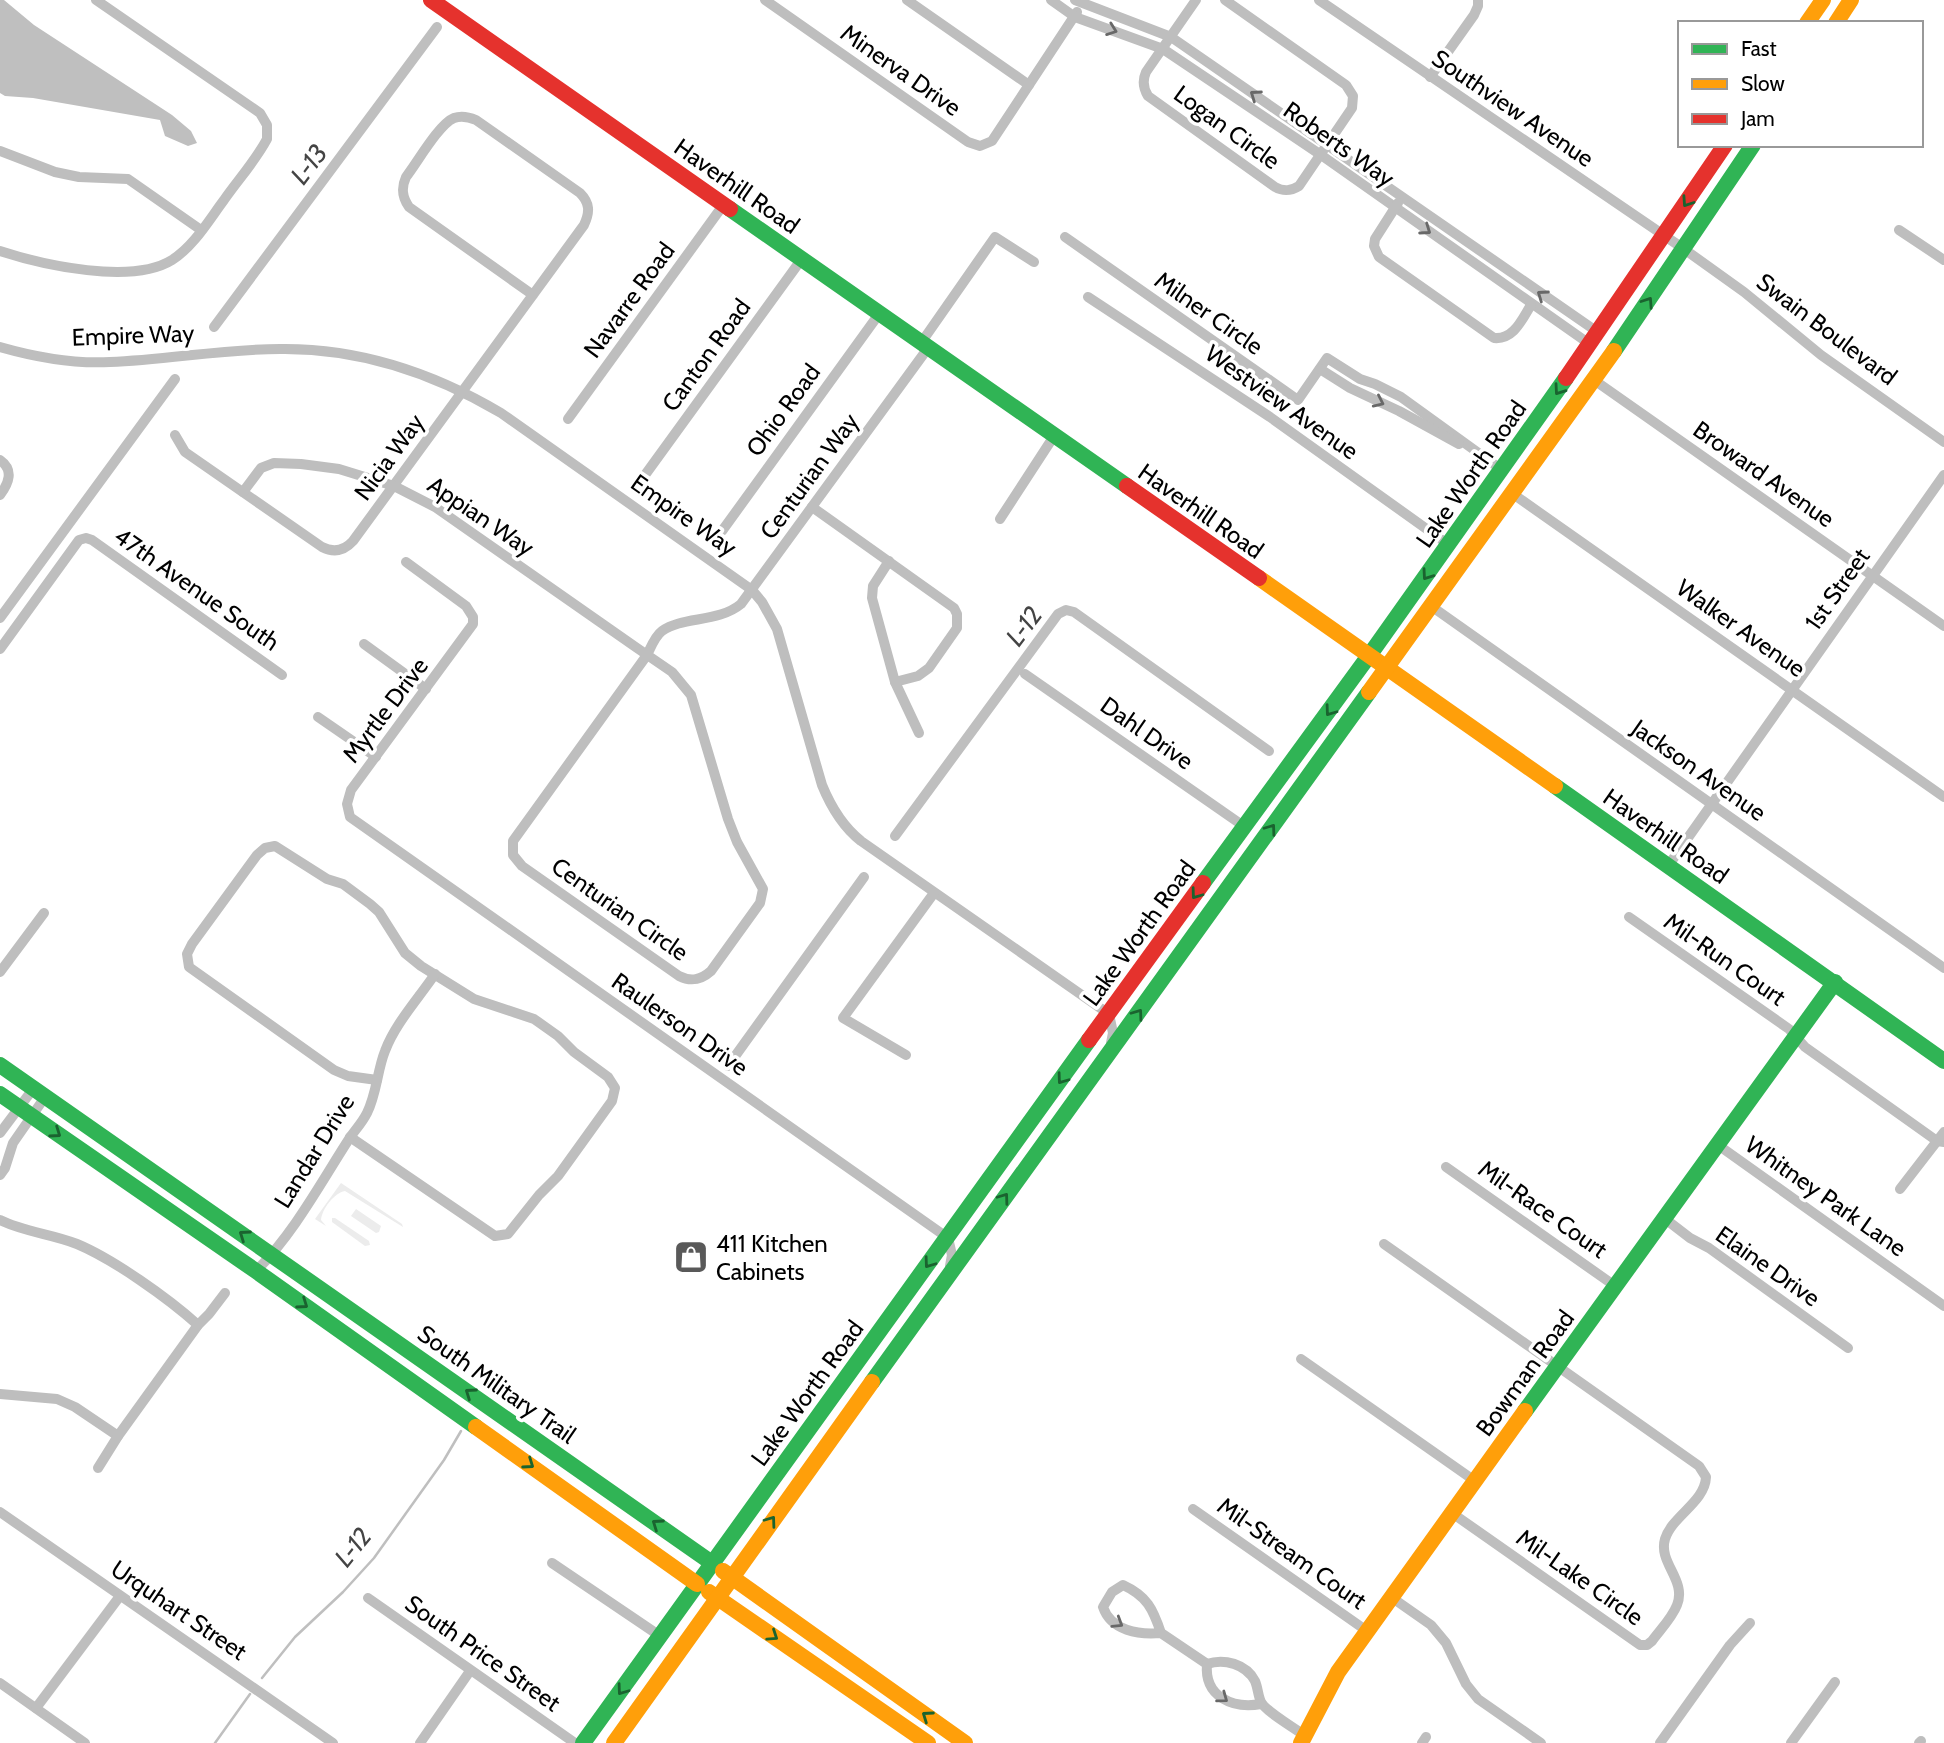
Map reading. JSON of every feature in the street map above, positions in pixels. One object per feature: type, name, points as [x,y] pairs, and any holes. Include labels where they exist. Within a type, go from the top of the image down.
[{"type":"main road","name":"Haverhill Road","points":[[431,0],[1388,668],[1944,1061]]},
{"type":"main road","points":[[1808,21],[1823,0]]},
{"type":"main road","points":[[1820,21],[1834,0]]},
{"type":"main road","points":[[1837,21],[1851,0]]},
{"type":"main road","name":"Lake Worth Road","points":[[583,1743],[1370,656],[1595,339],[1724,147]]},
{"type":"main road","name":"Lake Worth Road","points":[[614,1743],[716,1597],[1513,494],[1753,147]]},
{"type":"main road","points":[[1513,494],[1514,469],[1522,441]]},
{"type":"main road","name":"Bowman Road","points":[[1303,1739],[1338,1672],[1835,982]]},
{"type":"main road","name":"South Military Trail","points":[[0,1065],[965,1743]]},
{"type":"main road","name":"South Military Trail","points":[[0,1094],[928,1743]]},
{"type":"street","points":[[0,251],[76,269],[103,271],[150,268],[164,264],[184,252],[264,145],[268,132],[260,113],[96,0]]},
{"type":"street","name":"Minerva Drive","points":[[765,0],[968,142],[980,146],[992,141],[1029,85]]},
{"type":"street","points":[[907,0],[1029,85],[1075,17],[1079,1]]},
{"type":"street","name":"Roberts Way","points":[[1051,0],[1075,17],[1163,49],[1321,155],[1531,305],[1595,339]]},
{"type":"street","points":[[1163,49],[1196,0]]},
{"type":"street","points":[[1224,0],[1351,90],[1352,108],[1321,155]]},
{"type":"street","name":"Southview Avenue","points":[[1319,0],[1684,249]]},
{"type":"street","points":[[1430,77],[1474,15],[1478,0]]},
{"type":"street","name":"Roberts Way","points":[[1079,1],[1171,37],[1402,196],[1595,339]]},
{"type":"street","name":"Logan Circle","points":[[1163,49],[1143,78],[1148,96],[1275,187],[1287,191],[1299,186],[1321,155]]},
{"type":"street","name":"Nicia Way","points":[[175,435],[185,452],[322,547],[342,550],[353,541],[534,295],[588,217],[588,204],[580,193],[470,117],[449,120],[406,177],[402,195],[409,207],[534,295]]},
{"type":"street","points":[[0,151],[55,172],[79,177],[128,179],[201,230]]},
{"type":"street","points":[[1402,196],[1375,239],[1374,246],[1379,257],[1488,335],[1500,338],[1512,334],[1531,305]]},
{"type":"street","name":"Navarre Road","points":[[568,419],[724,204]]},
{"type":"street","points":[[1899,230],[1944,260]]},
{"type":"street","name":"Centurian Way","points":[[647,654],[664,630],[730,612],[741,604],[924,346],[995,237],[1034,262]]},
{"type":"street","name":"Milner Circle","points":[[1065,237],[1298,400],[1327,358],[1360,379],[1401,397],[1448,430],[1468,448]]},
{"type":"street","name":"Swain Boulevard","points":[[1684,249],[1744,292],[1821,355],[1944,442]]},
{"type":"street","name":"Canton Road","points":[[645,475],[802,260]]},
{"type":"street","name":"Westview Avenue","points":[[1088,297],[1270,417],[1449,545]]},
{"type":"street","name":"Ohio Road","points":[[722,531],[879,314]]},
{"type":"street","name":"Empire Way","points":[[0,347],[49,358],[109,362],[257,349],[320,351],[388,363],[435,379],[501,414],[752,590],[778,629],[822,785],[835,813],[855,836],[1109,1014]]},
{"type":"street","name":"Milner Circle","points":[[1320,369],[1350,388],[1468,448],[1502,470]]},
{"type":"street","name":"Broward Avenue","points":[[1594,380],[1944,626]]},
{"type":"street","points":[[1000,519],[1054,436]]},
{"type":"street","points":[[0,460],[5,463],[10,475],[0,495]]},
{"type":"street","name":"Appian Way","points":[[243,492],[261,468],[274,463],[329,467],[394,486],[435,507],[647,654]]},
{"type":"street","name":"1st Street","points":[[1668,866],[1944,475]]},
{"type":"street","name":"Walker Avenue","points":[[1513,494],[1944,797]]},
{"type":"street","points":[[812,507],[954,608],[958,621],[954,635],[929,668],[918,676],[895,682]]},
{"type":"street","name":"47th Avenue South","points":[[0,649],[79,540],[86,538],[282,675]]},
{"type":"street","points":[[890,561],[873,586],[872,598],[895,682],[919,733]]},
{"type":"street","name":"Myrtle Drive","points":[[356,823],[347,811],[348,797],[473,624],[473,617],[466,606],[406,562]]},
{"type":"street","name":"Jackson Avenue","points":[[1431,606],[1944,968]]},
{"type":"street","points":[[364,644],[426,689]]},
{"type":"street","name":"Centurian Circle","points":[[647,654],[678,677],[691,695],[728,819],[737,842],[763,889],[760,903],[711,971],[700,979],[679,976],[522,866],[513,855],[515,835],[647,654]]},
{"type":"street","name":"Dahl Drive","points":[[1025,674],[1245,827]]},
{"type":"street","points":[[318,717],[376,757]]},
{"type":"street","name":"Raulerson Drive","points":[[356,823],[947,1238]]},
{"type":"street","points":[[350,1137],[495,1236],[502,1236],[508,1234],[558,1176],[615,1095],[612,1082],[534,1019],[474,999],[405,953],[379,912],[343,884],[327,879],[275,846],[265,848],[257,855],[192,944],[187,961],[194,972],[341,1073],[377,1080]]},
{"type":"street","points":[[906,1055],[843,1018],[934,893]]},
{"type":"street","points":[[0,972],[44,912]]},
{"type":"street","name":"Mil-Run Court","points":[[1629,917],[1796,1037],[1805,1047],[1942,1138]]},
{"type":"street","name":"Landar Drive","points":[[256,1271],[272,1254],[332,1169],[350,1137],[362,1124],[369,1110],[388,1043],[435,975]]},
{"type":"street","points":[[1107,1056],[1114,1033],[1109,1014]]},
{"type":"street","points":[[0,1175],[26,1111],[39,1093]]},
{"type":"street","points":[[0,1133],[26,1111]]},
{"type":"street","points":[[0,1144],[9,1123]]},
{"type":"street","points":[[1900,1189],[1942,1138]]},
{"type":"street","name":"Whitney Park Lane","points":[[1718,1146],[1944,1306]]},
{"type":"street","name":"Mil-Race Court","points":[[1446,1167],[1615,1286]]},
{"type":"street","name":"Elaine Drive","points":[[1664,1218],[1848,1348]]},
{"type":"street","points":[[0,1220],[97,1253],[198,1325]]},
{"type":"street","points":[[947,1238],[952,1255],[948,1275]]},
{"type":"street","points":[[1384,1244],[1558,1366]]},
{"type":"street","points":[[98,1468],[198,1325],[225,1293]]},
{"type":"street","points":[[1301,1359],[1475,1481]]},
{"type":"street","name":"Mil-Lake Circle","points":[[1452,1513],[1640,1645],[1647,1645],[1652,1641],[1675,1609],[1680,1590],[1665,1555],[1664,1542],[1670,1530],[1703,1490],[1706,1477],[1699,1466],[1558,1366]]},
{"type":"street","points":[[0,1394],[57,1399],[75,1407],[118,1436]]},
{"type":"street","name":"Mil-Stream Court","points":[[1193,1509],[1367,1631]]},
{"type":"street","name":"Urquhart Street","points":[[0,1512],[333,1743]]},
{"type":"street","points":[[552,1563],[660,1636]]},
{"type":"street","points":[[1161,1633],[1147,1636],[1118,1626],[1106,1616],[1103,1606],[1112,1592],[1123,1585],[1140,1595],[1157,1616],[1161,1633],[1207,1664]]},
{"type":"street","points":[[36,1709],[120,1596]]},
{"type":"street","points":[[1391,1597],[1431,1625],[1446,1643],[1466,1684],[1478,1699],[1541,1743]]},
{"type":"street","name":"South Price Street","points":[[368,1598],[575,1743]]},
{"type":"street","points":[[1660,1743],[1750,1623]]},
{"type":"street","points":[[1207,1664],[1218,1660],[1245,1670],[1255,1680],[1261,1704],[1303,1739]]},
{"type":"street","points":[[1207,1664],[1206,1675],[1219,1697],[1234,1705],[1261,1704]]},
{"type":"street","points":[[420,1743],[470,1671]]},
{"type":"street","points":[[1791,1743],[1835,1682]]},
{"type":"street","points":[[0,1683],[85,1743]]},
{"type":"shaded area","points":[[0,0],[4,0],[34,25],[172,115],[191,131],[197,143],[188,146],[165,136],[160,120],[33,98],[5,96],[0,93]]},
{"type":"shaded area","points":[[341,1183],[403,1227],[345,1191],[333,1198],[324,1211],[321,1220],[326,1226],[315,1219]]},
{"type":"shaded area","points":[[356,1209],[381,1226],[379,1232],[376,1233],[351,1216]]},
{"type":"shaded area","points":[[332,1218],[369,1241],[370,1245],[365,1246],[332,1222]]},
{"type":"waterway","name":"L-13","points":[[214,327],[437,27]]},
{"type":"waterway","name":"L-13","points":[[0,618],[175,379]]},
{"type":"waterway","name":"L-12","points":[[895,836],[1058,614],[1066,610],[1074,612],[1269,751]]},
{"type":"waterway","name":"L-12","points":[[728,1066],[864,877]]},
{"type":"waterway","name":"L-12","points":[[262,1678],[295,1637],[343,1592],[374,1558],[444,1460],[461,1431]]},
{"type":"waterway","name":"L-12","points":[[215,1743],[250,1694]]},
{"type":"traffic: fast","points":[[1614,351],[1752,147]]},
{"type":"traffic: fast","points":[[730,209],[1127,486]]},
{"type":"traffic: fast","points":[[1203,883],[1376,646],[1566,378]]},
{"type":"traffic: fast","points":[[872,1382],[1369,692]]},
{"type":"traffic: fast","points":[[1555,786],[1944,1061]]},
{"type":"traffic: fast","points":[[1525,1411],[1835,982]]},
{"type":"traffic: fast","points":[[583,1743],[1089,1040]]},
{"type":"traffic: fast","points":[[0,1065],[712,1563]]},
{"type":"traffic: fast","points":[[0,1094],[476,1427]]},
{"type":"traffic: slow","points":[[1808,21],[1823,0]]},
{"type":"traffic: slow","points":[[1837,21],[1851,0]]},
{"type":"traffic: slow","points":[[1369,692],[1614,351]]},
{"type":"traffic: slow","points":[[1259,578],[1555,786]]},
{"type":"traffic: slow","points":[[614,1743],[872,1382]]},
{"type":"traffic: slow","points":[[1301,1743],[1338,1672],[1525,1411]]},
{"type":"traffic: slow","points":[[476,1427],[697,1584]]},
{"type":"traffic: slow","points":[[723,1571],[965,1743]]},
{"type":"traffic: slow","points":[[709,1592],[928,1743]]},
{"type":"traffic: jam","points":[[431,0],[730,209]]},
{"type":"traffic: jam","points":[[1566,378],[1724,147]]},
{"type":"traffic: jam","points":[[1127,486],[1259,578]]},
{"type":"traffic: jam","points":[[1089,1040],[1203,883]]},
{"type":"place","name":"411 Kitchen Cabinets","points":[[691,1257]]}]
